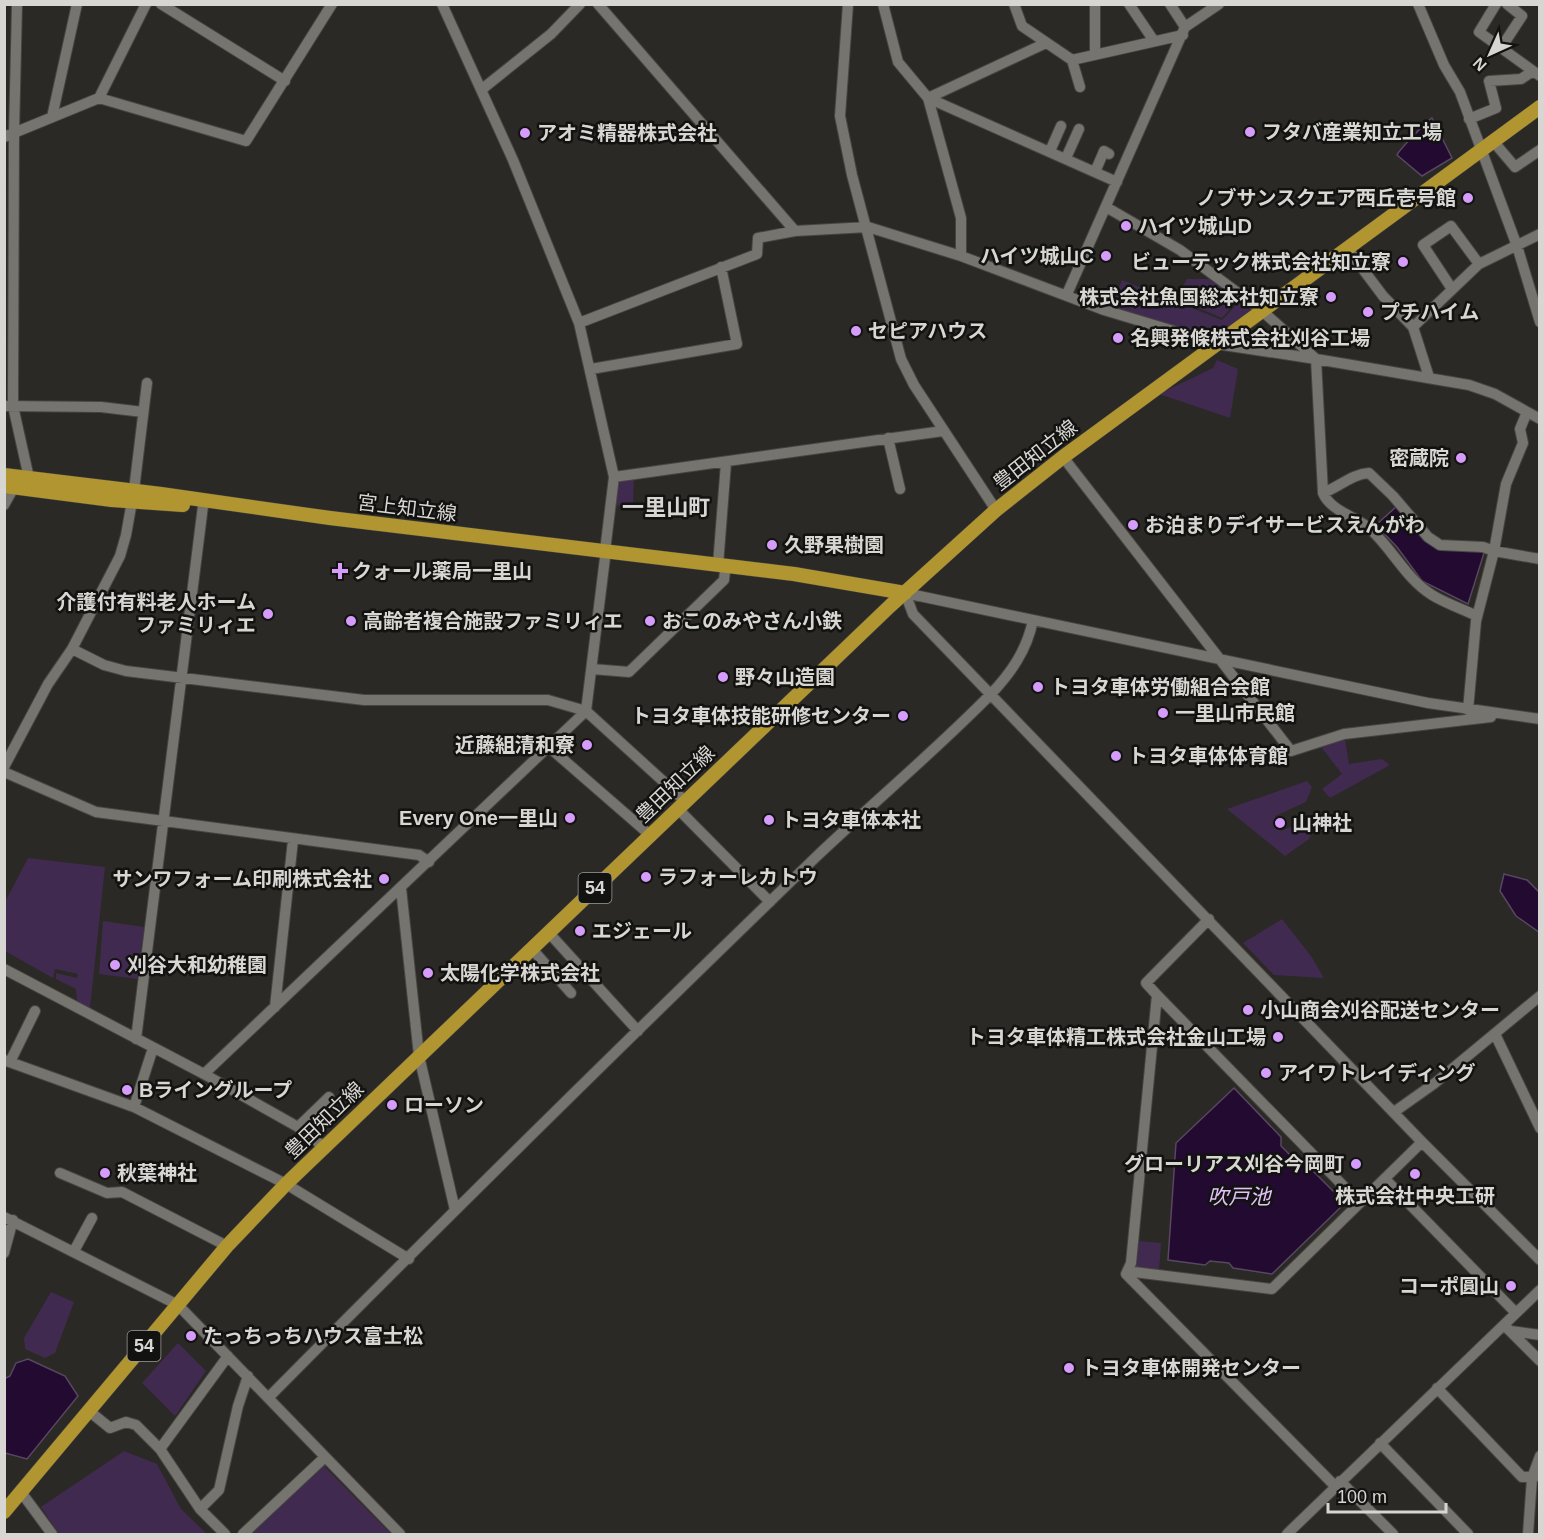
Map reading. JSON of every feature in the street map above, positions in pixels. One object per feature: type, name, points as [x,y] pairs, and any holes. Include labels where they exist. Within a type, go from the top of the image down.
[{"type":"main road","name":"豊田知立線","points":[[4,1512],[227,1246],[286,1184],[905,593],[996,510],[1063,457],[1539,107]]},
{"type":"main road","name":"宮上知立線","points":[[4,475],[203,506],[722,568],[794,579],[804,577],[905,593]]},
{"type":"main road","name":"宮上知立線","points":[[9,487],[132,496],[330,518],[605,554]]},
{"type":"street","points":[[52,117],[77,4]]},
{"type":"street","points":[[99,98],[146,4]]},
{"type":"street","points":[[161,4],[285,81]]},
{"type":"street","points":[[9,135],[99,98],[246,141],[332,4]]},
{"type":"street","points":[[204,1074],[550,748],[586,711],[614,477],[579,323],[481,90],[442,4]]},
{"type":"street","points":[[481,90],[551,34],[580,4]]},
{"type":"street","points":[[598,4],[795,231]]},
{"type":"street","points":[[848,4],[840,116],[852,175],[868,227],[901,358],[914,385],[996,510]]},
{"type":"street","points":[[883,4],[898,62],[928,98],[961,218],[961,256]]},
{"type":"street","points":[[1014,4],[1022,26],[1072,60],[1080,87]]},
{"type":"street","points":[[1095,4],[1095,54]]},
{"type":"street","points":[[1129,4],[1154,42]]},
{"type":"street","points":[[1170,4],[1184,31]]},
{"type":"street","points":[[1418,4],[1444,65],[1460,92],[1517,246],[1539,322]]},
{"type":"street","points":[[1497,4],[1479,32],[1536,73]]},
{"type":"street","points":[[1501,48],[1522,16],[1507,4]]},
{"type":"street","points":[[1072,60],[1154,42],[1184,31],[1218,5]]},
{"type":"street","points":[[4,10],[17,7],[9,135],[9,406],[29,478]]},
{"type":"street","points":[[1067,294],[1184,31]]},
{"type":"street","points":[[928,98],[1047,43]]},
{"type":"street","points":[[1469,118],[1496,108],[1489,81],[1521,79],[1536,73]]},
{"type":"street","points":[[928,98],[1117,182]]},
{"type":"street","points":[[1050,151],[1061,126]]},
{"type":"street","points":[[1066,158],[1079,129]]},
{"type":"street","points":[[1493,141],[1515,167],[1539,150]]},
{"type":"street","points":[[1095,172],[1104,152],[1109,154]]},
{"type":"street","points":[[1106,207],[1180,250],[1261,310],[1316,359],[1323,493],[1327,503],[1369,528],[1393,552],[1409,575],[1431,594],[1477,616]]},
{"type":"street","points":[[1452,289],[1423,245],[1451,226],[1479,264]]},
{"type":"street","points":[[579,323],[757,254],[758,238],[795,231],[868,227],[961,256],[1067,294],[1104,310],[1217,344],[1429,377],[1482,389],[1539,419]]},
{"type":"street","points":[[1413,327],[1479,264],[1539,234]]},
{"type":"street","points":[[1347,248],[1383,296],[1413,327],[1429,377]]},
{"type":"street","points":[[591,369],[737,344],[721,267]]},
{"type":"street","points":[[4,767],[48,684],[72,649],[117,563],[126,535],[147,383]]},
{"type":"street","points":[[9,406],[101,406],[143,412]]},
{"type":"street","points":[[1468,710],[1477,616],[1494,551],[1506,484],[1523,443],[1520,429],[1527,412]]},
{"type":"street","points":[[614,477],[943,431]]},
{"type":"street","points":[[888,438],[900,489]]},
{"type":"street","points":[[1063,457],[1291,751],[1344,734],[1503,715]]},
{"type":"street","points":[[592,669],[629,672],[724,580],[722,568],[726,463]]},
{"type":"street","points":[[1323,493],[1337,488],[1357,474],[1369,473],[1393,496],[1423,532],[1440,545],[1483,547],[1539,559]]},
{"type":"street","points":[[4,505],[9,487]]},
{"type":"street","points":[[136,1039],[203,506]]},
{"type":"street","points":[[905,593],[1222,661],[1468,710],[1539,718]]},
{"type":"street","points":[[905,593],[913,614],[1422,1142],[1539,1260]]},
{"type":"street","points":[[269,1397],[409,1259],[455,1210],[770,902],[991,694],[1019,659],[1030,635],[1033,620]]},
{"type":"street","points":[[72,649],[104,665],[126,671],[364,700],[548,700],[586,711],[682,805],[770,902]]},
{"type":"street","points":[[1434,723],[1439,704]]},
{"type":"street","points":[[550,748],[650,835]]},
{"type":"street","points":[[4,772],[96,812],[419,855],[429,862]]},
{"type":"street","points":[[275,1007],[293,840]]},
{"type":"street","points":[[401,888],[419,1056],[455,1210]]},
{"type":"street","points":[[1209,919],[1146,983],[1360,1203]]},
{"type":"street","points":[[549,933],[638,1031]]},
{"type":"street","points":[[532,949],[571,993]]},
{"type":"street","points":[[4,969],[204,1074],[298,1127],[324,1147]]},
{"type":"street","points":[[1126,1274],[1131,1263],[1157,994]]},
{"type":"street","points":[[1394,1112],[1435,1083],[1539,996]]},
{"type":"street","points":[[35,1011],[7,1061],[134,1107],[286,1184],[409,1259]]},
{"type":"street","points":[[1495,1034],[1535,1104],[1539,1128]]},
{"type":"street","points":[[134,1107],[153,1048]]},
{"type":"street","points":[[298,1127],[329,1097]]},
{"type":"street","points":[[1126,1274],[1134,1272],[1272,1289],[1422,1142]]},
{"type":"street","points":[[60,1173],[107,1193],[122,1192],[227,1246]]},
{"type":"street","points":[[1385,1179],[1516,1313]]},
{"type":"street","points":[[74,1251],[92,1218]]},
{"type":"street","points":[[4,1253],[9,1219],[178,1305],[400,1534]]},
{"type":"street","points":[[1126,1274],[1338,1483],[1393,1534]]},
{"type":"street","points":[[1287,1534],[1437,1388],[1507,1328],[1516,1313],[1539,1290]]},
{"type":"street","points":[[1507,1328],[1539,1335]]},
{"type":"street","points":[[1507,1328],[1539,1361]]},
{"type":"street","points":[[160,1449],[228,1356]]},
{"type":"street","points":[[200,1509],[219,1490],[238,1406],[248,1376]]},
{"type":"street","points":[[1437,1388],[1522,1477],[1536,1477]]},
{"type":"street","points":[[89,1411],[111,1428],[126,1422],[136,1425],[160,1449],[200,1509],[225,1534]]},
{"type":"street","points":[[1380,1443],[1468,1534]]},
{"type":"street","points":[[1528,1534],[1539,1456]]},
{"type":"street","points":[[243,1534],[325,1457]]},
{"type":"street","points":[[21,1491],[52,1534]]},
{"type":"shaded area","points":[[1187,279],[1210,279],[1239,299],[1222,318],[1176,299]]},
{"type":"shaded area","points":[[1122,280],[1222,320],[1241,300],[1253,308],[1214,338],[1111,306]]},
{"type":"shaded area","points":[[1217,360],[1238,369],[1230,418],[1159,394],[1213,368]]},
{"type":"shaded area","points":[[634,475],[633,506],[616,505],[617,478]]},
{"type":"shaded area","points":[[1345,739],[1349,764],[1382,759],[1390,765],[1330,798],[1322,789],[1342,774],[1318,743]]},
{"type":"shaded area","points":[[1307,781],[1312,787],[1306,802],[1275,816],[1281,831],[1308,819],[1314,827],[1309,839],[1285,856],[1227,809]]},
{"type":"shaded area","points":[[28,858],[105,867],[90,1008],[77,1001],[76,989],[56,979],[56,973],[77,978],[78,974],[55,969],[53,978],[5,951],[5,902]]},
{"type":"shaded area","points":[[1282,919],[1311,956],[1324,978],[1274,975],[1243,943]]},
{"type":"shaded area","points":[[103,921],[144,927],[137,979],[99,974]]},
{"type":"shaded area","points":[[1139,1241],[1161,1243],[1159,1271],[1136,1268]]},
{"type":"shaded area","points":[[51,1292],[74,1302],[55,1353],[45,1358],[25,1349],[24,1338]]},
{"type":"shaded area","points":[[178,1343],[206,1371],[175,1416],[142,1383]]},
{"type":"shaded area","points":[[124,1451],[157,1464],[181,1509],[207,1534],[59,1534],[41,1507]]},
{"type":"shaded area","points":[[320,1462],[391,1534],[244,1534]]},
{"type":"water","points":[[1432,118],[1452,158],[1422,176],[1397,155]]},
{"type":"water","points":[[1397,506],[1425,539],[1478,545],[1484,553],[1468,604],[1422,581],[1397,547],[1376,525]]},
{"type":"water","points":[[1504,874],[1527,880],[1539,892],[1539,932],[1516,916],[1500,891]]},
{"type":"water","name":"吹戸池","points":[[1234,1088],[1281,1137],[1281,1146],[1295,1160],[1302,1160],[1343,1201],[1343,1205],[1272,1274],[1233,1268],[1229,1263],[1210,1261],[1205,1265],[1168,1260],[1176,1143]]},
{"type":"water","points":[[28,1359],[65,1376],[78,1396],[27,1459],[5,1453],[4,1379],[10,1376],[16,1363]]},
{"type":"place","name":"フタバ産業知立工場","points":[[1250,132]]},
{"type":"place","name":"アオミ精器株式会社","points":[[525,133]]},
{"type":"place","name":"ノブサンスクエア西丘壱号館","points":[[1468,198]]},
{"type":"place","name":"ハイツ城山D","points":[[1126,226]]},
{"type":"place","name":"ハイツ城山C","points":[[1106,256]]},
{"type":"place","name":"ビューテック株式会社知立寮","points":[[1403,262]]},
{"type":"place","name":"株式会社魚国総本社知立寮","points":[[1331,297]]},
{"type":"place","name":"プチハイム","points":[[1368,312]]},
{"type":"place","name":"セピアハウス","points":[[856,331]]},
{"type":"place","name":"名興発條株式会社刈谷工場","points":[[1118,338]]},
{"type":"place","name":"密蔵院","points":[[1461,458]]},
{"type":"place","name":"お泊まりデイサービスえんがわ","points":[[1133,525]]},
{"type":"place","name":"久野果樹園","points":[[772,545]]},
{"type":"place","name":"クォール薬局一里山","points":[[340,571]]},
{"type":"place","name":"介護付有料老人ホーム ファミリィエ","points":[[268,614]]},
{"type":"place","name":"高齢者複合施設ファミリィエ","points":[[351,621]]},
{"type":"place","name":"おこのみやさん小鉄","points":[[650,621]]},
{"type":"place","name":"野々山造園","points":[[723,677]]},
{"type":"place","name":"トヨタ車体労働組合会館","points":[[1038,687]]},
{"type":"place","name":"一里山市民館","points":[[1163,713]]},
{"type":"place","name":"トヨタ車体技能研修センター","points":[[903,716]]},
{"type":"place","name":"近藤組清和寮","points":[[587,745]]},
{"type":"place","name":"トヨタ車体体育館","points":[[1116,756]]},
{"type":"place","name":"Every One一里山","points":[[570,818]]},
{"type":"place","name":"トヨタ車体本社","points":[[769,820]]},
{"type":"place","name":"山神社","points":[[1280,823]]},
{"type":"place","name":"ラフォーレカトウ","points":[[646,877]]},
{"type":"place","name":"サンワフォーム印刷株式会社","points":[[384,879]]},
{"type":"place","name":"エジェール","points":[[580,931]]},
{"type":"place","name":"刈谷大和幼稚園","points":[[115,965]]},
{"type":"place","name":"太陽化学株式会社","points":[[428,973]]},
{"type":"place","name":"小山商会刈谷配送センター","points":[[1248,1010]]},
{"type":"place","name":"トヨタ車体精工株式会社金山工場","points":[[1278,1037]]},
{"type":"place","name":"アイワトレイディング","points":[[1266,1073]]},
{"type":"place","name":"Bライングループ","points":[[127,1090]]},
{"type":"place","name":"ローソン","points":[[392,1105]]},
{"type":"place","name":"グローリアス刈谷今岡町","points":[[1356,1164]]},
{"type":"place","name":"秋葉神社","points":[[105,1173]]},
{"type":"place","name":"株式会社中央工研","points":[[1415,1174]]},
{"type":"place","name":"コーポ圓山","points":[[1511,1286]]},
{"type":"place","name":"たっちっちハウス富士松","points":[[191,1336]]},
{"type":"place","name":"トヨタ車体開発センター","points":[[1069,1368]]},
{"type":"district","name":"一里山町","points":[[666,507]]}]
